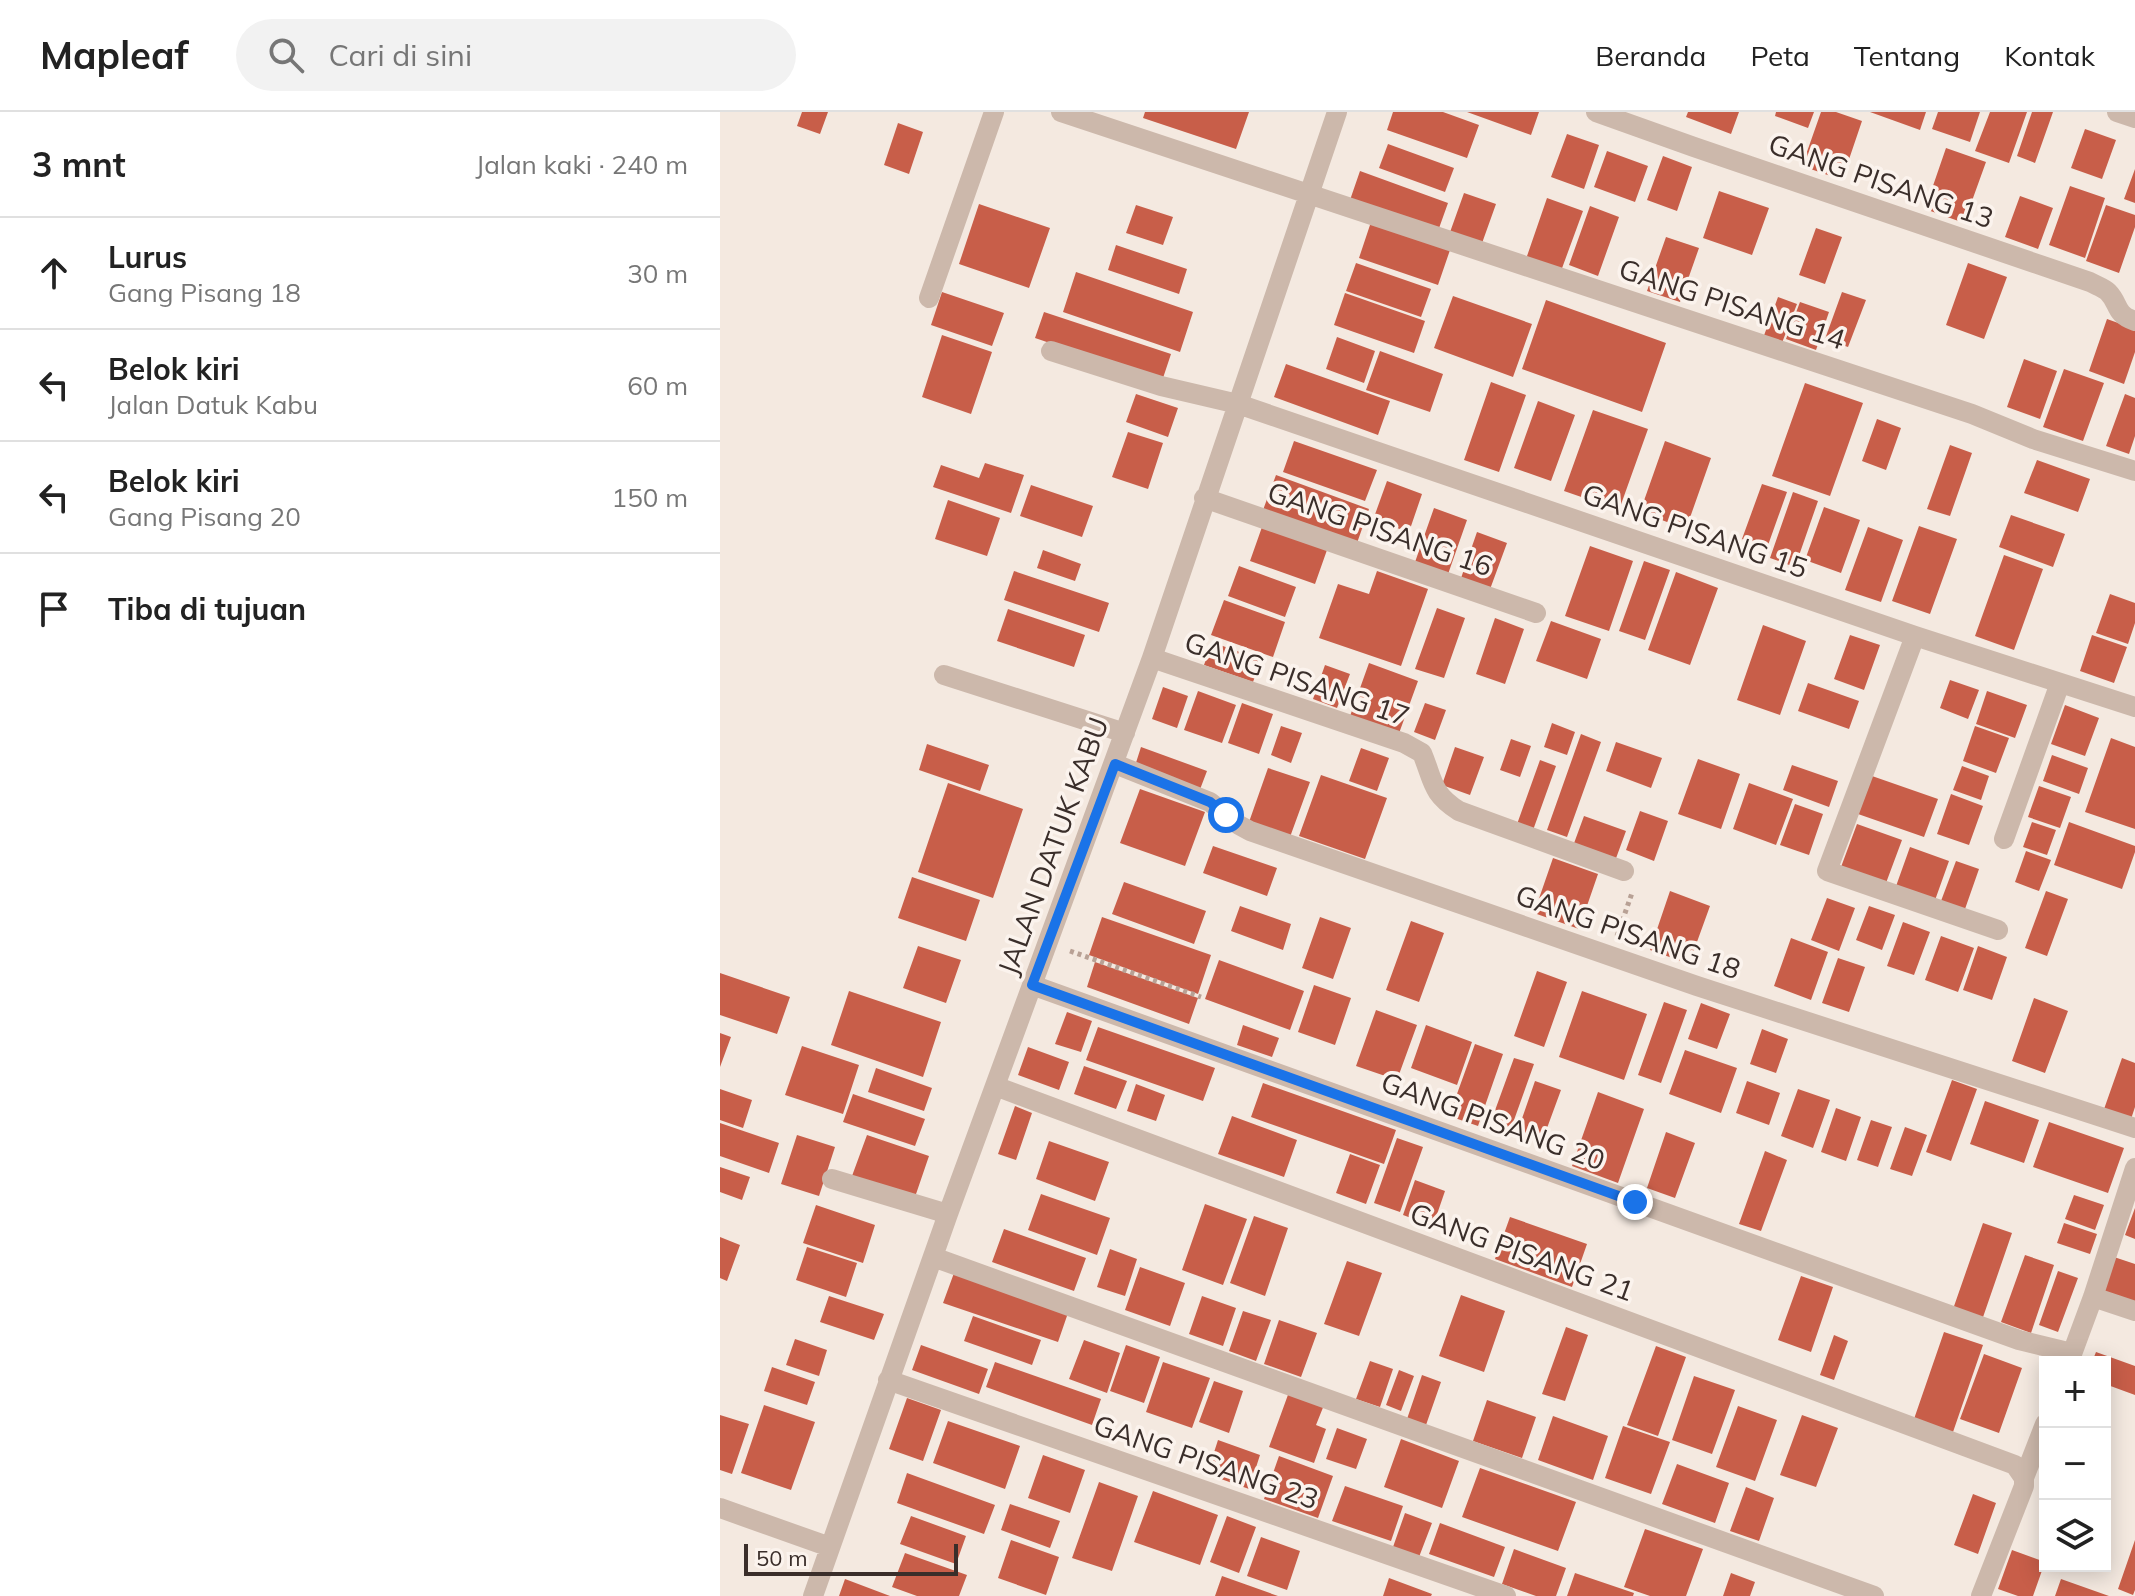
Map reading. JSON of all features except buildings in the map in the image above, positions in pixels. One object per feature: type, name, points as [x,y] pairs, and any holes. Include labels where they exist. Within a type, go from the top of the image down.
[{"type":"street","points":[[929,298],[994,112]]},
{"type":"street","name":"GANG PISANG 14","points":[[1061,112],[2135,471]]},
{"type":"street","name":"JALAN DATUK KABU","points":[[813,1596],[948,1214],[1115,764],[1337,112]]},
{"type":"street","name":"GANG PISANG 13","points":[[1596,112],[2090,282],[2108,291],[2116,308],[2126,318],[2135,321]]},
{"type":"street","points":[[2117,112],[2135,118]]},
{"type":"street","name":"GANG PISANG 15","points":[[1051,351],[1161,386],[1238,404],[1915,636],[2135,707]]},
{"type":"street","name":"GANG PISANG 16","points":[[1204,498],[1536,613]]},
{"type":"street","points":[[1915,636],[1827,871],[1998,930]]},
{"type":"street","name":"GANG PISANG 17","points":[[1152,658],[1404,743],[1422,753],[1436,792],[1459,811],[1624,871]]},
{"type":"street","points":[[944,675],[1125,733]]},
{"type":"street","points":[[2004,839],[2060,683]]},
{"type":"street","name":"GANG PISANG 18","points":[[1115,764],[1210,802],[1250,831],[1610,956],[2135,1128]]},
{"type":"street","name":"GANG PISANG 20","points":[[1032,985],[2064,1356]]},
{"type":"street","name":"GANG PISANG 21","points":[[995,1086],[2015,1465],[2024,1478]]},
{"type":"street","points":[[2071,1356],[2135,1168]]},
{"type":"street","points":[[832,1179],[948,1214]]},
{"type":"street","points":[[933,1257],[1874,1596]]},
{"type":"street","points":[[2093,1297],[2135,1311]]},
{"type":"street","name":"GANG PISANG 23","points":[[888,1380],[1506,1596]]},
{"type":"street","points":[[1981,1596],[2043,1428]]},
{"type":"street","points":[[720,1508],[830,1547]]},
{"type":"path","points":[[1610,956],[1632,894],[1629,878],[1624,871]]},
{"type":"path","points":[[1047,943],[1201,997]]},
{"type":"route","points":[[1226,815],[1210,802],[1115,764],[1032,985],[1635,1202]]}]
